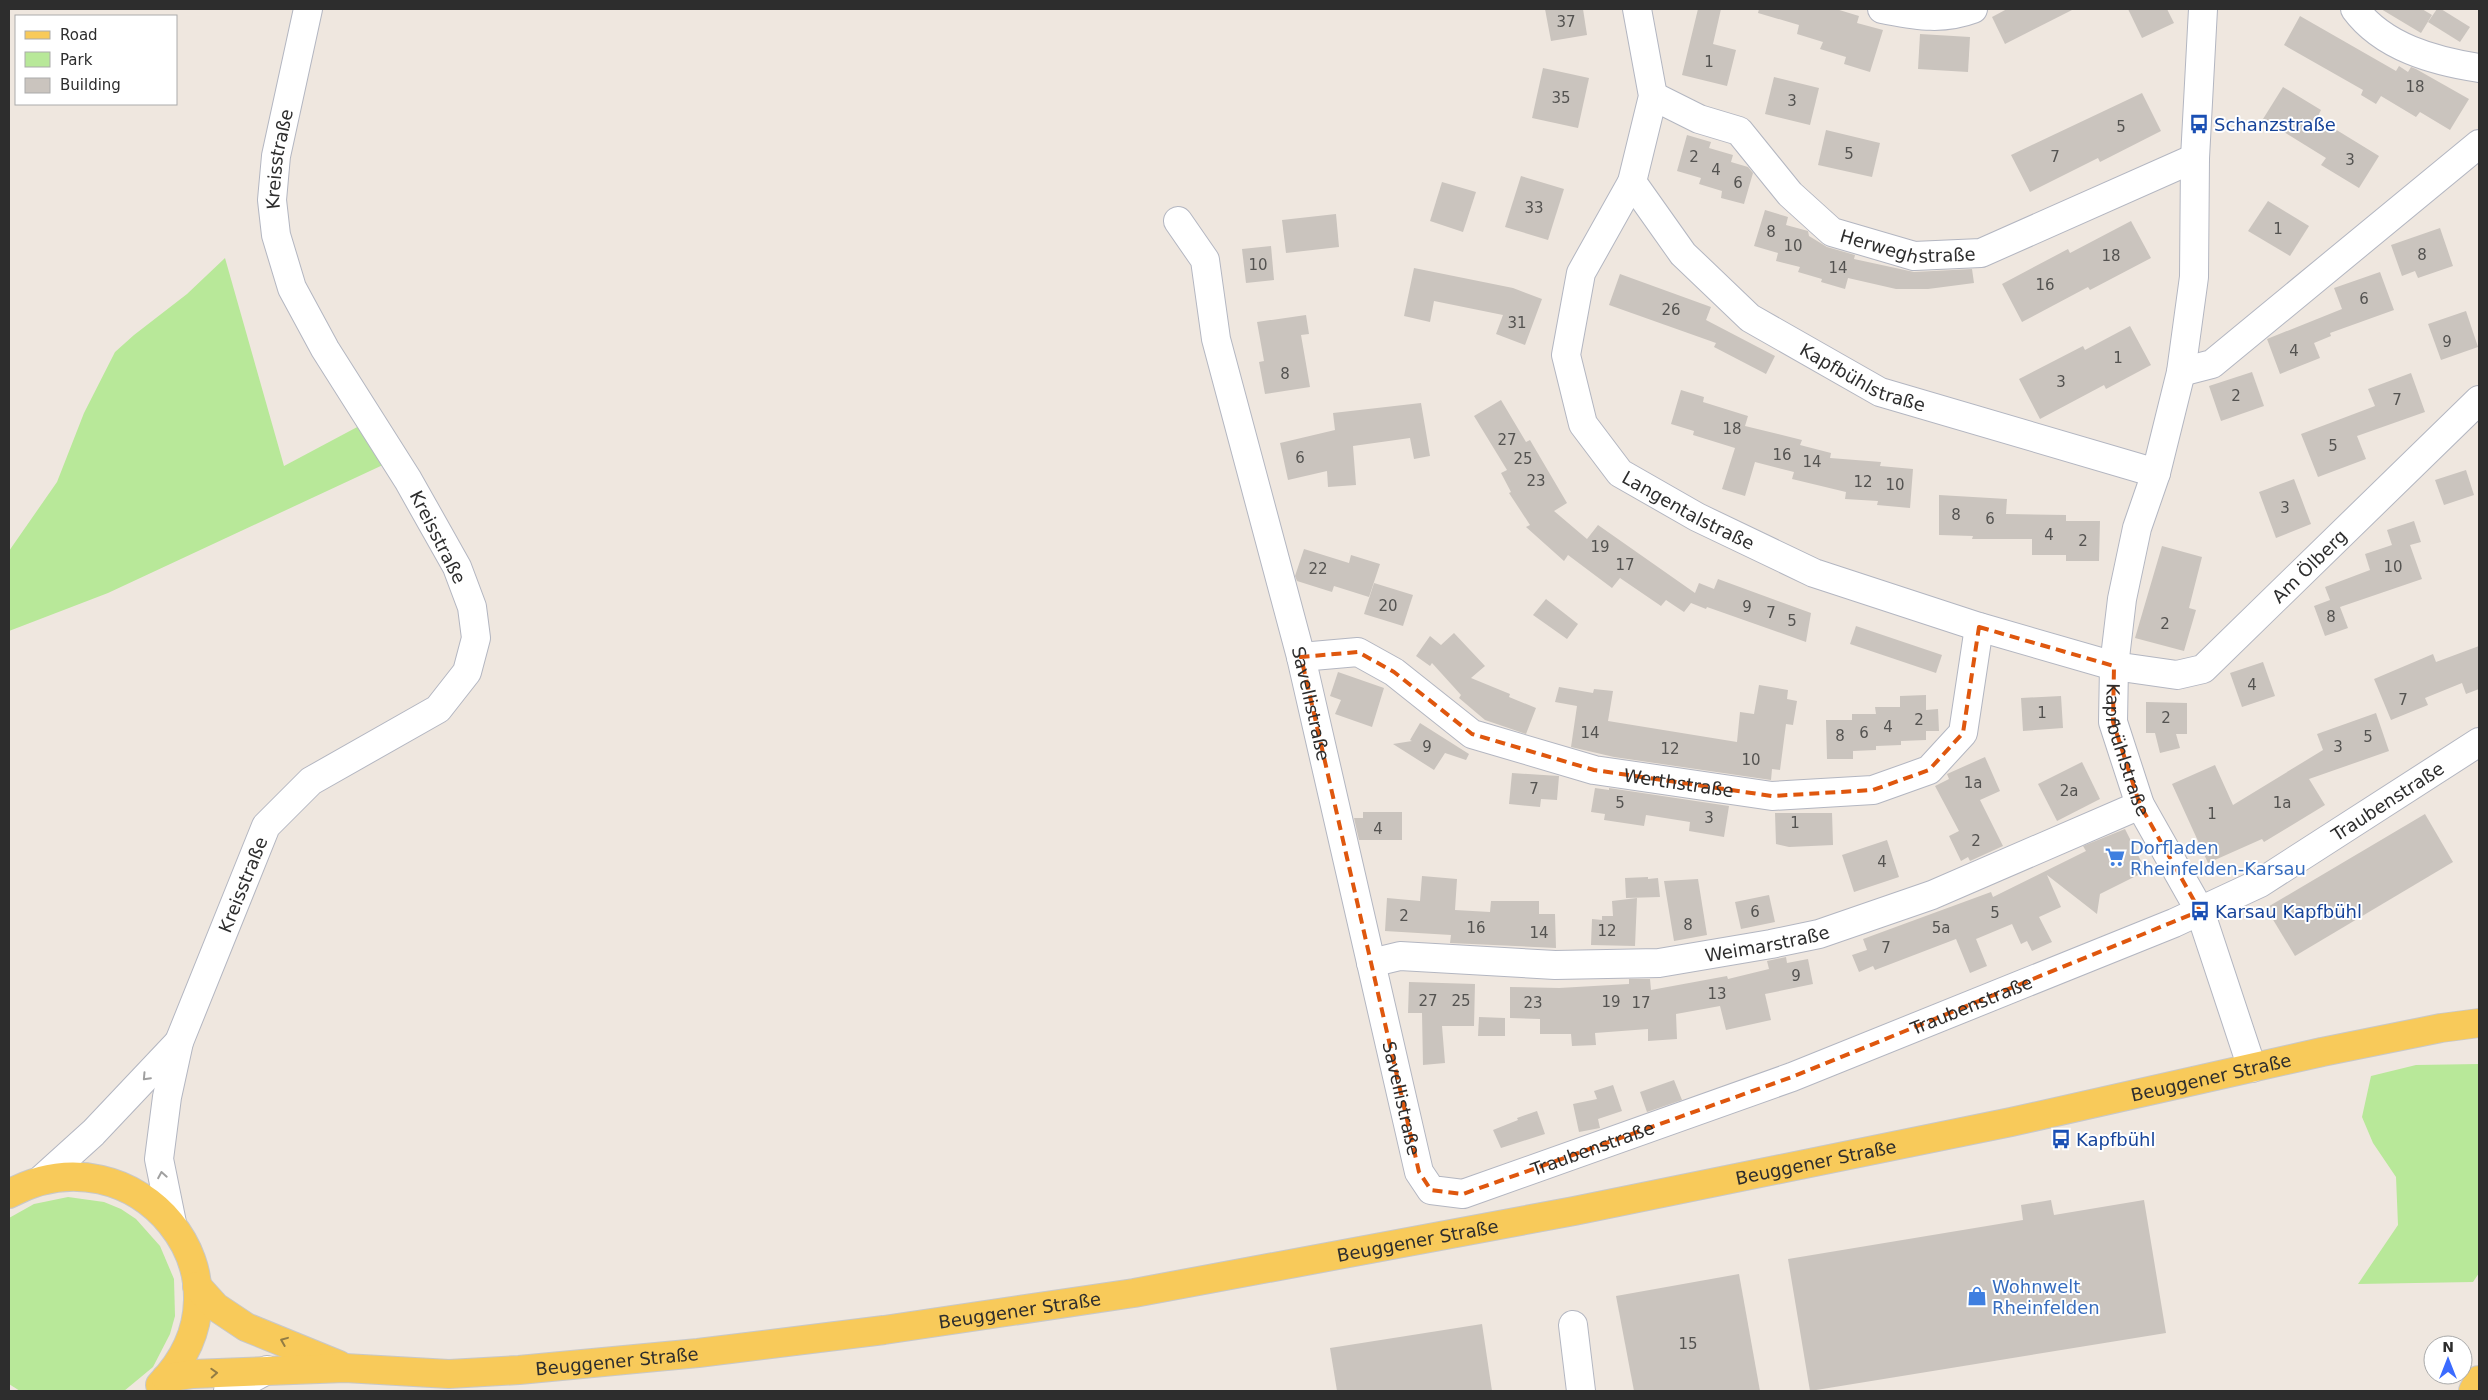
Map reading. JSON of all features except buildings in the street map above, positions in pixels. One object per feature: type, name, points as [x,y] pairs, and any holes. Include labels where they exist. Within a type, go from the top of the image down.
[{"type":"main road","name":"Beuggener Straße","points":[[159,1385],[193,1374],[267,1370],[344,1368],[449,1374],[519,1370],[698,1353],[884,1330],[1134,1293],[1574,1211],[2011,1122],[2412,1033],[2479,1023]]},
{"type":"main road","points":[[9,1194],[41,1180],[79,1176],[115,1183],[148,1201],[172,1223],[190,1255],[197,1286],[197,1314],[191,1337],[182,1357],[159,1385]]},
{"type":"main road","name":"Beuggener Straße","points":[[197,1286],[216,1307],[246,1326],[344,1368]]},
{"type":"main road","points":[[2474,1391],[2479,1380]]},
{"type":"street","name":"Kreisstraße","points":[[172,1223],[159,1159],[167,1097],[179,1042],[266,826],[311,781],[438,710],[467,672],[476,638],[472,607],[457,567],[408,480],[325,349],[292,288],[276,235],[272,200],[276,156],[308,9]]},
{"type":"street","name":"Langentalstraße","points":[[1637,9],[1653,96],[1632,182],[1581,273],[1566,355],[1583,424],[1620,473],[1697,517],[1814,574],[1979,627],[2114,666]]},
{"type":"street","points":[[1882,9],[1922,16],[1955,16],[1974,9]]},
{"type":"street","name":"Kapfbühlstraße","points":[[2203,9],[2195,158],[2194,277],[2180,372],[2156,473],[2137,528],[2122,599],[2114,666],[2113,722],[2140,805],[2200,911],[2252,1068]]},
{"type":"street","points":[[2355,9],[2366,24],[2418,54],[2479,68]]},
{"type":"street","name":"Herweghstraße","points":[[1653,96],[1699,119],[1739,131],[1790,194],[1832,232],[1914,256],[1981,253],[2195,158]]},
{"type":"street","points":[[2180,372],[2212,364],[2479,144]]},
{"type":"street","name":"Kapfbühlstraße","points":[[1632,182],[1683,254],[1750,318],[1880,392],[2156,473]]},
{"type":"street","name":"Savellistraße","points":[[1178,221],[1204,260],[1216,339],[1301,657],[1419,1172],[1431,1190]]},
{"type":"street","name":"Am Ölberg","points":[[2114,666],[2177,675],[2203,670],[2479,400]]},
{"type":"street","name":"Werthstraße","points":[[1301,657],[1358,652],[1394,672],[1472,734],[1566,762],[1594,770],[1772,796],[1872,790],[1929,770],[1963,732],[1979,627]]},
{"type":"street","name":"Traubenstraße","points":[[1431,1190],[1463,1194],[1792,1077],[2007,992],[2200,911],[2260,883],[2479,742]]},
{"type":"street","name":"Weimarstraße","points":[[1371,963],[1400,956],[1555,964],[1660,963],[1771,944],[1819,934],[1932,895],[2140,805]]},
{"type":"street","name":"Kreisstraße","points":[[41,1180],[93,1133],[179,1042]]},
{"type":"street","points":[[1573,1325],[1581,1391]]},
{"type":"street","points":[[228,1391],[267,1370]]},
{"type":"highlighted area","points":[[1979,627],[2114,666],[2113,722],[2140,805],[2200,911],[1792,1077],[1463,1194],[1431,1190],[1419,1172],[1301,657],[1358,652],[1394,672],[1472,734],[1594,770],[1772,796],[1873,790],[1929,770],[1963,733]]},
{"type":"green space","points":[[225,258],[284,466],[361,425],[385,464],[108,593],[9,631],[9,551],[57,482],[84,413],[115,352],[187,294]]},
{"type":"green space","points":[[2479,1064],[2479,1273],[2473,1282],[2358,1284],[2398,1225],[2396,1177],[2373,1143],[2362,1117],[2371,1076],[2416,1065]]},
{"type":"green space","points":[[68,1197],[104,1202],[121,1209],[136,1219],[160,1246],[174,1279],[175,1316],[170,1334],[153,1367],[124,1391],[20,1391],[9,1384],[9,1218],[34,1204]]},
{"type":"place","name":"Schanzstraße","points":[[2199,124]]},
{"type":"place","name":"Dorfladen Rheinfelden-Karsau","points":[[2115,857]]},
{"type":"place","name":"Karsau Kapfbühl","points":[[2200,911]]},
{"type":"place","name":"Kapfbühl","points":[[2061,1139]]},
{"type":"place","name":"Wohnwelt Rheinfelden","points":[[1977,1296]]}]
